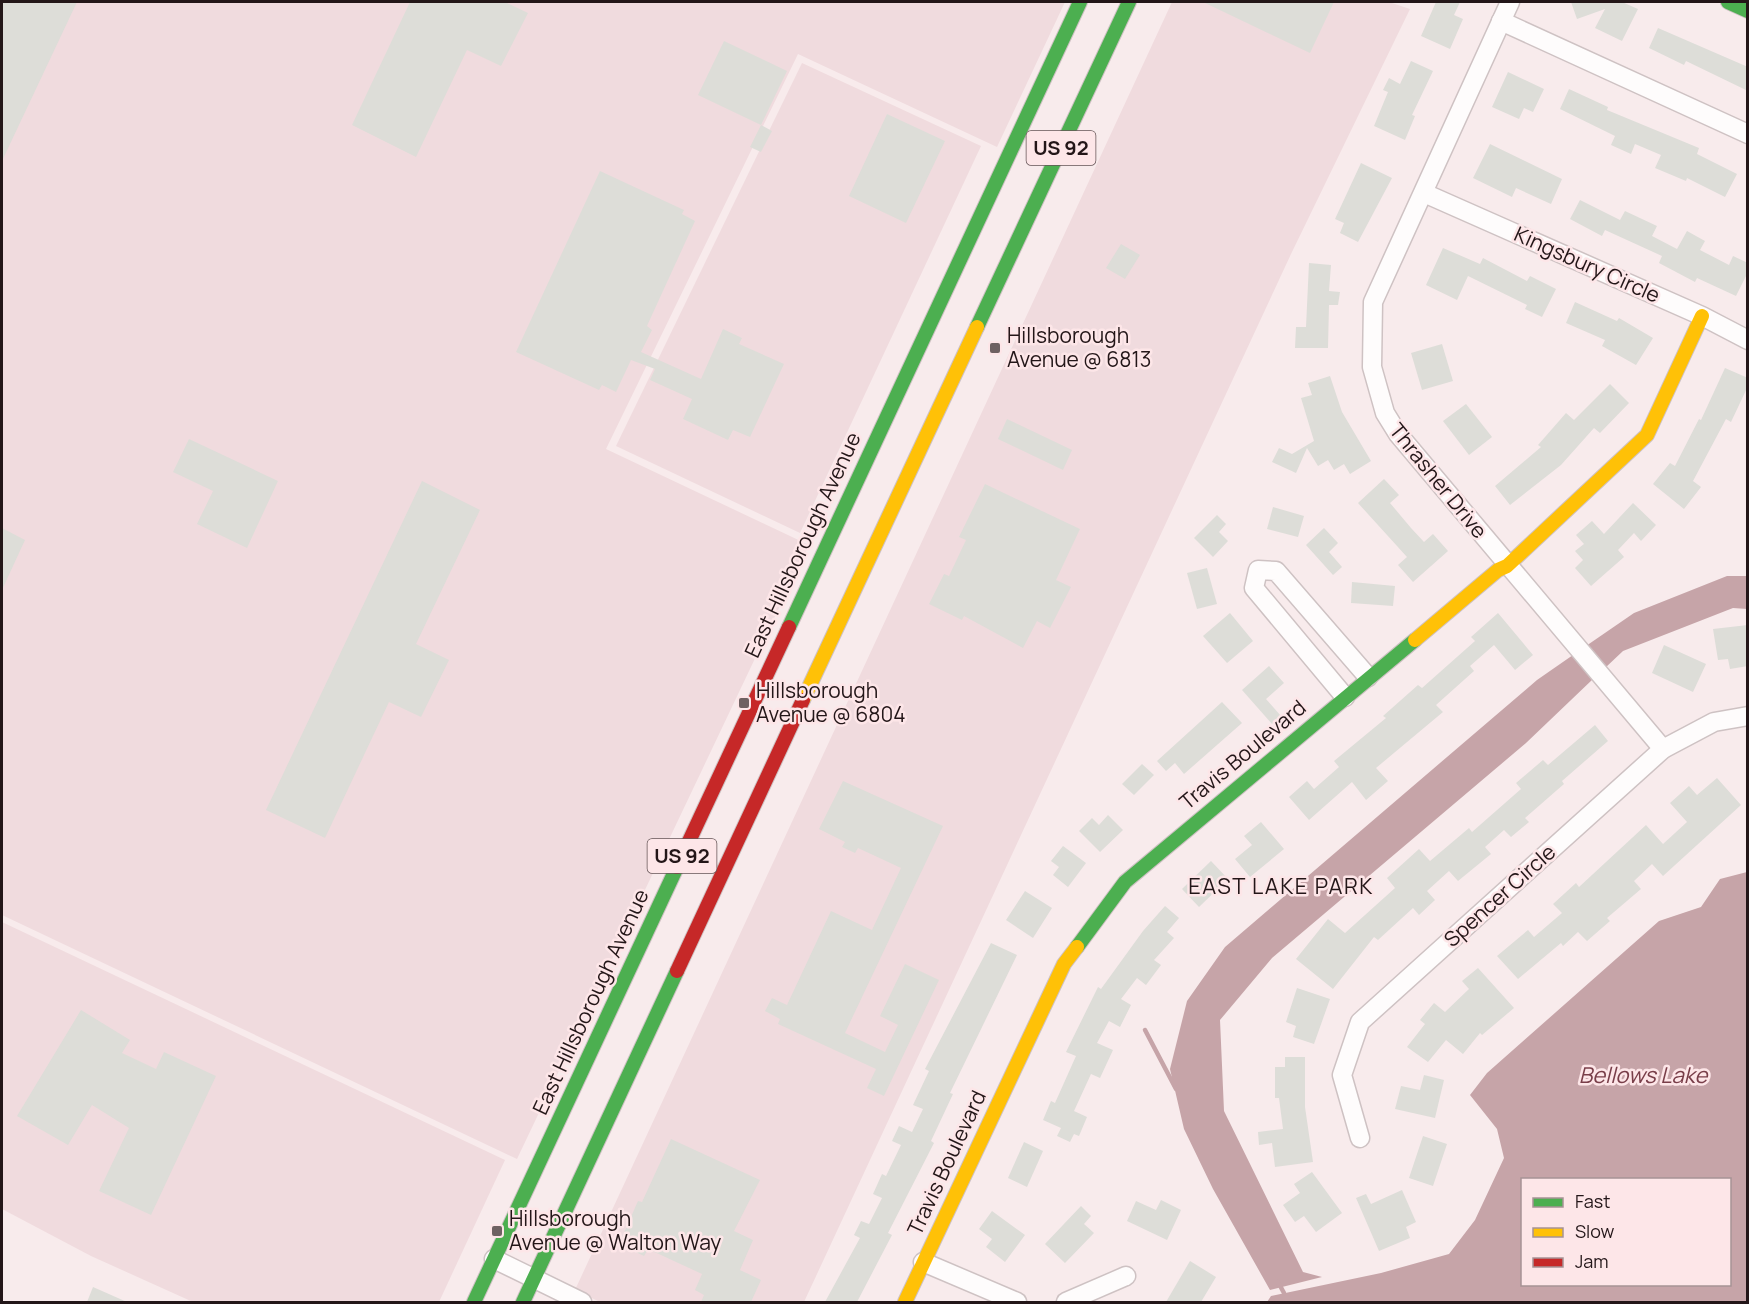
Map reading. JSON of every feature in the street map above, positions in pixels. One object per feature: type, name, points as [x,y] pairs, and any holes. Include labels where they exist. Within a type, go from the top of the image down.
[{"type":"main road","name":"East Hillsborough Avenue","points":[[474,1302],[958,277],[1080,2]]},
{"type":"main road","name":"US 92","points":[[523,1302],[852,581],[988,292],[1129,2]]},
{"type":"main road","points":[[1728,2],[1748,11]]},
{"type":"main road","name":"Travis Boulevard","points":[[905,1302],[1064,964],[1125,882],[1368,677],[1498,570],[1507,566],[1647,435],[1702,316]]},
{"type":"street","name":"Thrasher Drive","points":[[1510,2],[1373,302],[1372,367],[1384,413],[1389,420],[1507,566],[1663,749]]},
{"type":"street","points":[[1501,21],[1748,135]]},
{"type":"street","name":"Kingsbury Circle","points":[[1424,194],[1702,316],[1748,340]]},
{"type":"street","points":[[1345,697],[1254,588],[1258,570],[1276,571],[1368,677]]},
{"type":"street","name":"Spencer Circle","points":[[1360,1138],[1342,1075],[1360,1022],[1663,749],[1713,722],[1748,716]]},
{"type":"street","points":[[494,1258],[582,1302]]},
{"type":"street","points":[[923,1262],[1017,1302]]},
{"type":"street","points":[[1066,1302],[1126,1276]]},
{"type":"shaded area","points":[[2,2],[1065,2],[997,147],[798,54],[606,449],[809,545],[517,1159],[2,915]]},
{"type":"shaded area","points":[[1172,2],[1389,2],[1410,9],[1291,254],[804,1302],[600,1302],[575,1290]]},
{"type":"shaded area","points":[[802,63],[981,146],[800,533],[616,446]]},
{"type":"shaded area","points":[[2,922],[505,1160],[439,1302],[193,1302],[91,1256],[2,1209]]},
{"type":"water","points":[[1727,576],[1747,576],[1747,609],[1733,608],[1623,651],[1605,668],[1586,646],[1634,613]]},
{"type":"water","points":[[1573,655],[1593,679],[1526,743],[1272,958],[1220,1020],[1224,1111],[1303,1272],[1322,1277],[1270,1290],[1213,1189],[1184,1129],[1170,1069],[1187,1001],[1225,947],[1537,680]]},
{"type":"water","name":"Bellows Lake","points":[[1747,872],[1747,1302],[1267,1302],[1271,1296],[1381,1273],[1449,1254],[1475,1220],[1504,1158],[1497,1129],[1470,1095],[1487,1073],[1659,921],[1701,907],[1720,879]]},
{"type":"building","points":[[2,2],[77,2],[2,161]]},
{"type":"building","points":[[410,2],[505,2],[528,13],[501,66],[467,50],[416,157],[352,125]]},
{"type":"building","points":[[1203,2],[1334,2],[1310,53]]},
{"type":"building","points":[[1436,2],[1460,2],[1454,15],[1463,19],[1450,49],[1421,36]]},
{"type":"building","points":[[1571,2],[1622,2],[1638,9],[1622,41],[1595,28],[1605,9],[1577,19]]},
{"type":"building","points":[[1658,28],[1748,67],[1748,91],[1686,61],[1684,65],[1649,48]]},
{"type":"building","points":[[724,41],[787,71],[761,125],[698,95]]},
{"type":"building","points":[[1411,61],[1433,71],[1412,115],[1415,116],[1405,140],[1374,126],[1388,92],[1383,90],[1389,78],[1400,84]]},
{"type":"building","points":[[1508,72],[1544,89],[1533,112],[1524,108],[1519,119],[1492,107]]},
{"type":"building","points":[[1569,89],[1608,107],[1607,110],[1699,148],[1697,154],[1737,174],[1725,197],[1687,178],[1686,181],[1655,168],[1661,155],[1635,144],[1631,154],[1611,145],[1615,136],[1560,109]]},
{"type":"building","points":[[887,114],[945,141],[906,223],[849,196]]},
{"type":"building","points":[[761,125],[772,131],[761,152],[750,147]]},
{"type":"building","points":[[1490,144],[1562,179],[1551,204],[1516,188],[1512,197],[1473,178]]},
{"type":"building","points":[[1361,163],[1392,178],[1358,242],[1340,233],[1344,223],[1335,219]]},
{"type":"building","points":[[600,171],[684,210],[682,214],[695,221],[647,326],[652,330],[641,352],[701,379],[723,329],[742,338],[739,344],[784,364],[750,437],[733,430],[728,440],[683,419],[692,399],[650,380],[655,369],[631,360],[616,392],[602,385],[599,390],[516,352]]},
{"type":"building","points":[[1580,200],[1620,220],[1625,211],[1657,226],[1652,236],[1677,249],[1687,231],[1705,241],[1700,250],[1729,265],[1733,256],[1748,263],[1748,272],[1736,296],[1697,278],[1695,282],[1659,263],[1662,256],[1605,230],[1602,236],[1570,219]]},
{"type":"building","points":[[1121,244],[1140,255],[1125,279],[1106,268]]},
{"type":"building","points":[[1443,248],[1480,264],[1483,258],[1527,281],[1530,276],[1556,289],[1542,317],[1525,309],[1527,305],[1468,276],[1457,300],[1426,285]]},
{"type":"building","points":[[1309,263],[1331,265],[1329,291],[1340,292],[1338,305],[1329,305],[1328,348],[1295,348],[1296,327],[1306,327]]},
{"type":"building","points":[[1575,302],[1617,321],[1619,318],[1653,338],[1636,365],[1602,346],[1605,340],[1566,323]]},
{"type":"building","points":[[1442,344],[1453,381],[1422,390],[1411,353]]},
{"type":"building","points":[[1725,368],[1748,378],[1748,386],[1731,422],[1726,419],[1693,481],[1701,487],[1684,509],[1653,484],[1670,463],[1675,466],[1699,419],[1701,420]]},
{"type":"building","points":[[1330,376],[1342,412],[1371,461],[1350,474],[1344,464],[1334,470],[1328,460],[1318,466],[1307,448],[1296,473],[1272,462],[1279,448],[1292,454],[1314,441],[1301,398],[1312,395],[1308,383]]},
{"type":"building","points":[[1610,384],[1629,403],[1600,433],[1594,428],[1561,465],[1510,505],[1495,486],[1541,447],[1538,445],[1566,413],[1574,420]]},
{"type":"building","points":[[1466,404],[1492,437],[1469,455],[1443,421]]},
{"type":"building","points":[[1007,419],[1072,450],[1063,470],[998,439]]},
{"type":"building","points":[[189,439],[278,481],[247,548],[197,524],[213,491],[173,472]]},
{"type":"building","points":[[1384,479],[1399,495],[1390,503],[1411,528],[1424,542],[1433,534],[1448,551],[1413,582],[1398,565],[1407,557],[1358,503]]},
{"type":"building","points":[[422,481],[480,510],[416,644],[449,660],[421,717],[389,702],[325,838],[266,810]]},
{"type":"building","points":[[985,484],[1080,529],[1056,580],[1071,587],[1050,628],[1037,621],[1023,648],[964,616],[962,620],[929,604],[944,574],[949,576],[966,540],[959,537]]},
{"type":"building","points":[[1633,503],[1656,525],[1641,541],[1634,533],[1618,550],[1624,557],[1591,586],[1575,568],[1583,560],[1575,551],[1584,544],[1576,535],[1592,521],[1604,534]]},
{"type":"building","points":[[1273,507],[1304,516],[1298,537],[1267,529]]},
{"type":"building","points":[[1217,515],[1226,524],[1219,532],[1228,541],[1213,557],[1194,538]]},
{"type":"building","points":[[2,528],[25,540],[2,590]]},
{"type":"building","points":[[1324,528],[1338,543],[1329,552],[1342,567],[1333,575],[1306,545]]},
{"type":"building","points":[[1207,568],[1217,604],[1197,609],[1187,573]]},
{"type":"building","points":[[1352,582],[1395,586],[1393,606],[1351,603]]},
{"type":"building","points":[[1230,613],[1253,641],[1227,663],[1203,636]]},
{"type":"building","points":[[1498,613],[1533,655],[1515,670],[1494,645],[1470,666],[1474,671],[1436,705],[1443,712],[1376,768],[1388,781],[1366,800],[1352,782],[1309,820],[1289,797],[1307,781],[1314,789],[1339,767],[1334,761],[1386,718],[1383,716],[1418,685],[1422,688],[1475,641],[1471,637]]},
{"type":"building","points":[[1748,625],[1748,666],[1730,669],[1728,659],[1718,660],[1713,629]]},
{"type":"building","points":[[1664,645],[1706,664],[1693,692],[1652,673]]},
{"type":"building","points":[[1269,666],[1284,683],[1266,699],[1281,716],[1272,724],[1242,690]]},
{"type":"building","points":[[1222,702],[1242,723],[1184,774],[1175,763],[1166,771],[1157,761]]},
{"type":"building","points":[[1595,725],[1608,741],[1562,781],[1564,784],[1525,818],[1529,822],[1511,837],[1504,830],[1485,847],[1491,854],[1458,881],[1449,871],[1427,891],[1435,900],[1419,915],[1413,908],[1378,940],[1374,937],[1333,989],[1296,959],[1328,919],[1345,933],[1395,888],[1387,878],[1419,849],[1430,861],[1469,828],[1472,832],[1521,789],[1516,783],[1543,760],[1548,765]]},
{"type":"building","points":[[1142,764],[1154,775],[1134,795],[1122,784]]},
{"type":"building","points":[[1717,778],[1741,805],[1663,876],[1652,864],[1634,881],[1641,889],[1607,918],[1610,921],[1587,941],[1578,932],[1563,946],[1561,943],[1518,979],[1497,956],[1528,930],[1534,937],[1562,913],[1553,904],[1576,883],[1579,887],[1646,825],[1663,844],[1687,822],[1670,803],[1689,786],[1697,795]]},
{"type":"building","points":[[843,781],[943,826],[845,1033],[885,1052],[898,1025],[880,1016],[905,964],[939,980],[884,1096],[867,1088],[876,1069],[778,1024],[780,1019],[765,1011],[772,998],[787,1005],[831,911],[872,930],[901,868],[858,848],[855,853],[842,847],[845,842],[819,829]]},
{"type":"building","points":[[1108,815],[1123,830],[1100,852],[1079,831],[1092,818],[1099,825]]},
{"type":"building","points":[[1261,822],[1284,849],[1250,877],[1235,859],[1252,845],[1244,836]]},
{"type":"building","points":[[1063,846],[1086,863],[1068,887],[1053,875],[1059,867],[1051,861]]},
{"type":"building","points":[[1211,861],[1228,879],[1199,907],[1182,889]]},
{"type":"building","points":[[1025,891],[1052,908],[1033,938],[1006,920]]},
{"type":"building","points":[[1165,906],[1179,918],[1167,932],[1174,938],[1154,960],[1161,965],[1146,985],[1137,978],[1121,999],[1131,1005],[1120,1027],[1109,1021],[1097,1043],[1113,1050],[1100,1078],[1091,1074],[1074,1111],[1087,1117],[1079,1136],[1074,1134],[1070,1142],[1057,1136],[1061,1128],[1043,1120],[1051,1101],[1055,1103],[1076,1056],[1066,1052],[1098,987],[1101,989],[1143,931]]},
{"type":"building","points":[[991,943],[1017,955],[950,1093],[953,1094],[931,1141],[934,1143],[888,1233],[892,1235],[857,1302],[825,1302],[860,1238],[854,1235],[861,1221],[869,1224],[882,1198],[873,1194],[882,1174],[886,1176],[901,1145],[892,1141],[899,1126],[912,1132],[923,1109],[913,1105],[929,1071],[925,1069]]},
{"type":"building","points":[[1478,968],[1514,1008],[1482,1035],[1480,1033],[1463,1054],[1446,1040],[1428,1062],[1407,1047],[1425,1024],[1420,1020],[1434,1003],[1445,1012],[1469,989],[1462,981]]},
{"type":"building","points":[[1297,988],[1330,999],[1314,1044],[1293,1037],[1296,1026],[1286,1022]]},
{"type":"building","points":[[81,1010],[130,1040],[122,1053],[156,1069],[164,1052],[216,1076],[151,1215],[99,1191],[129,1128],[92,1105],[68,1145],[17,1116]]},
{"type":"building","points":[[1285,1057],[1305,1057],[1305,1107],[1313,1162],[1275,1167],[1272,1143],[1259,1145],[1258,1132],[1283,1129],[1279,1098],[1275,1098],[1275,1067],[1285,1067]]},
{"type":"building","points":[[1424,1075],[1444,1080],[1435,1118],[1395,1109],[1401,1086],[1420,1090]]},
{"type":"building","points":[[1423,1136],[1447,1144],[1433,1186],[1409,1178]]},
{"type":"building","points":[[671,1139],[760,1180],[734,1231],[753,1240],[740,1270],[761,1280],[751,1302],[701,1302],[704,1295],[695,1290],[702,1274],[648,1249],[644,1256],[619,1244],[638,1201],[642,1202]]},
{"type":"building","points":[[1024,1142],[1043,1151],[1027,1187],[1008,1178]]},
{"type":"building","points":[[1312,1172],[1342,1213],[1316,1232],[1304,1216],[1295,1222],[1283,1205],[1300,1193],[1294,1184]]},
{"type":"building","points":[[1402,1190],[1416,1222],[1406,1227],[1410,1238],[1379,1251],[1356,1198],[1366,1194],[1371,1204]]},
{"type":"building","points":[[1161,1200],[1181,1210],[1167,1240],[1127,1221],[1136,1201],[1156,1210]]},
{"type":"building","points":[[1081,1206],[1091,1216],[1084,1224],[1094,1233],[1065,1263],[1045,1244]]},
{"type":"building","points":[[992,1211],[1025,1235],[1005,1262],[986,1247],[992,1239],[979,1229]]},
{"type":"building","points":[[1190,1261],[1216,1277],[1201,1302],[1166,1302]]},
{"type":"building","points":[[93,1287],[127,1302],[87,1302]]},
{"type":"waterway","points":[[1145,1030],[1176,1089]]},
{"type":"waterway","points":[[1278,1282],[1284,1293]]},
{"type":"traffic: fast","points":[[789,627],[1080,2]]},
{"type":"traffic: fast","points":[[977,327],[1129,2]]},
{"type":"traffic: fast","points":[[1728,2],[1748,11]]},
{"type":"traffic: fast","points":[[1077,947],[1125,882],[1415,640]]},
{"type":"traffic: fast","points":[[474,1302],[677,867]]},
{"type":"traffic: fast","points":[[523,1302],[677,971]]},
{"type":"traffic: slow","points":[[1415,640],[1498,570],[1507,566],[1647,435],[1702,316]]},
{"type":"traffic: slow","points":[[803,700],[977,327]]},
{"type":"traffic: slow","points":[[905,1302],[1064,964],[1077,947]]},
{"type":"traffic: jam","points":[[677,867],[789,627]]},
{"type":"traffic: jam","points":[[677,971],[803,700]]},
{"type":"place","name":"Hillsborough Avenue @ 6813","points":[[995,348]]},
{"type":"place","name":"Hillsborough Avenue @ 6804","points":[[744,703]]},
{"type":"place","name":"Hillsborough Avenue @ Walton Way","points":[[497,1231]]},
{"type":"district","name":"EAST LAKE PARK","points":[[1281,886]]}]
